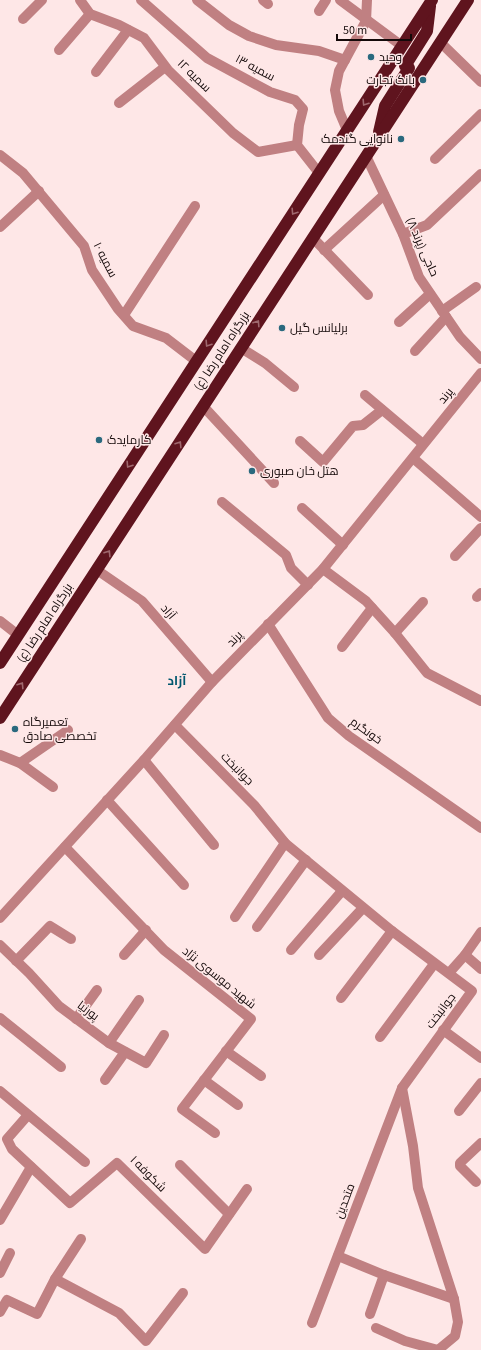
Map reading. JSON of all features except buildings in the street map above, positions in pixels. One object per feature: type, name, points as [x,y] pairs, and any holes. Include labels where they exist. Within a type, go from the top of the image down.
[{"type":"highway","name":"بزرگراه امام رضا (ع)","points":[[0,718],[377,139],[411,70],[440,42],[468,0]]},
{"type":"highway","name":"بزرگراه امام رضا (ع)","points":[[0,663],[431,1]]},
{"type":"highway","points":[[394,59],[411,70],[426,31],[431,1]]},
{"type":"street","points":[[23,19],[42,0]]},
{"type":"street","points":[[59,50],[90,14],[80,0]]},
{"type":"street","name":"سمیه ۱۳","points":[[141,0],[207,58],[270,92],[300,104],[303,109],[299,125],[297,145]]},
{"type":"street","points":[[198,0],[229,25],[248,36],[276,45],[319,51],[345,60]]},
{"type":"street","points":[[319,11],[326,0]]},
{"type":"street","points":[[340,0],[366,21],[402,46]]},
{"type":"street","points":[[347,130],[339,111],[335,90],[338,71],[366,21],[367,0]]},
{"type":"street","name":"سمیه ۱۲","points":[[90,14],[144,38],[165,67],[233,134],[258,152],[297,145]]},
{"type":"street","points":[[96,72],[128,30]]},
{"type":"street","points":[[440,42],[481,82]]},
{"type":"street","points":[[119,103],[165,67]]},
{"type":"street","points":[[435,159],[481,114]]},
{"type":"street","points":[[297,145],[319,173]]},
{"type":"street","name":"سمیه ۱۰","points":[[0,155],[24,173],[84,246],[92,270],[133,326],[166,338],[196,362]]},
{"type":"street","name":"حاجی (پرند ۸)","points":[[366,156],[403,234],[419,276],[460,337],[481,359]]},
{"type":"street","points":[[403,234],[427,225],[481,174]]},
{"type":"street","points":[[0,228],[39,191]]},
{"type":"street","points":[[324,250],[384,195]]},
{"type":"street","points":[[124,315],[195,206]]},
{"type":"street","points":[[312,238],[368,295]]},
{"type":"street","points":[[415,351],[444,314],[476,287]]},
{"type":"street","points":[[399,322],[430,294]]},
{"type":"street","points":[[241,348],[265,363],[294,387]]},
{"type":"street","name":"پرند","points":[[0,918],[144,760],[212,682],[323,569],[481,373]]},
{"type":"street","points":[[365,395],[423,444]]},
{"type":"street","points":[[204,406],[274,482]]},
{"type":"street","points":[[300,441],[323,462],[353,426],[362,425],[382,410]]},
{"type":"street","points":[[413,458],[481,516]]},
{"type":"street","points":[[222,502],[286,555],[291,568],[308,585]]},
{"type":"street","points":[[302,508],[342,545]]},
{"type":"street","points":[[455,556],[481,528]]},
{"type":"street","points":[[323,569],[372,608],[395,633],[427,673],[481,701]]},
{"type":"street","name":"آزاد","points":[[97,570],[142,601],[212,682]]},
{"type":"street","points":[[395,633],[424,602]]},
{"type":"street","points":[[342,647],[372,608]]},
{"type":"street","points":[[0,621],[18,635]]},
{"type":"street","name":"خونگرم","points":[[268,624],[328,718],[349,736],[481,828]]},
{"type":"street","name":"جوانبخت","points":[[175,725],[254,805],[285,843],[392,931],[472,991],[402,1088]]},
{"type":"street","points":[[20,763],[68,730]]},
{"type":"street","points":[[0,755],[20,763],[53,788]]},
{"type":"street","points":[[144,760],[214,845]]},
{"type":"street","points":[[107,800],[184,885]]},
{"type":"street","points":[[235,917],[285,843]]},
{"type":"street","name":"شهید موسوی نژاد","points":[[64,847],[164,950],[250,1020],[182,1109],[215,1133]]},
{"type":"street","points":[[257,927],[306,860]]},
{"type":"street","points":[[291,950],[342,891]]},
{"type":"street","points":[[320,954],[363,908]]},
{"type":"street","points":[[16,961],[50,926],[71,939]]},
{"type":"street","points":[[124,955],[146,930]]},
{"type":"street","points":[[341,998],[392,931]]},
{"type":"street","points":[[449,973],[465,955],[481,933]]},
{"type":"street","name":"پورنیا","points":[[0,945],[59,1006],[109,1043],[125,1052],[146,1063],[164,1035]]},
{"type":"street","points":[[465,955],[481,969]]},
{"type":"street","points":[[380,1036],[434,964]]},
{"type":"street","points":[[76,1019],[97,990]]},
{"type":"street","points":[[109,1043],[139,1000]]},
{"type":"street","points":[[0,1018],[61,1068]]},
{"type":"street","points":[[443,1030],[481,1058]]},
{"type":"street","points":[[226,1051],[260,1076]]},
{"type":"street","points":[[105,1080],[125,1052]]},
{"type":"street","points":[[204,1080],[238,1104]]},
{"type":"street","points":[[459,1111],[481,1083]]},
{"type":"street","points":[[376,1328],[405,1341],[438,1350],[455,1336],[458,1322],[454,1299],[418,1188],[413,1146],[402,1088]]},
{"type":"street","name":"متحدین","points":[[312,1324],[402,1088]]},
{"type":"street","points":[[0,1091],[85,1162]]},
{"type":"street","name":"شکوفه ۱","points":[[28,1115],[7,1139],[12,1149],[70,1203],[117,1163],[205,1249],[247,1189]]},
{"type":"street","points":[[476,1182],[460,1166],[460,1163],[481,1143]]},
{"type":"street","points":[[180,1165],[229,1214]]},
{"type":"street","points":[[0,1220],[31,1167]]},
{"type":"street","points":[[0,1312],[3,1298],[37,1314],[55,1279],[81,1239]]},
{"type":"street","points":[[0,1273],[10,1253]]},
{"type":"street","points":[[338,1256],[384,1275],[454,1299]]},
{"type":"street","points":[[370,1314],[384,1275]]},
{"type":"street","points":[[55,1279],[119,1313],[146,1341],[183,1293]]},
{"type":"place","name":"وحید","points":[[371,57]]},
{"type":"place","name":"بانک تجارت","points":[[423,80]]},
{"type":"place","name":"نانوایی گندمک","points":[[401,139]]},
{"type":"place","name":"برلیانس گیل","points":[[282,328]]},
{"type":"place","name":"کارمایدک","points":[[99,440]]},
{"type":"place","name":"هتل خان صبوری","points":[[252,471]]},
{"type":"place","name":"تعمیرگاه تخصصی صادق","points":[[15,729]]},
{"type":"district","name":"آزاد","points":[[177,681]]}]
